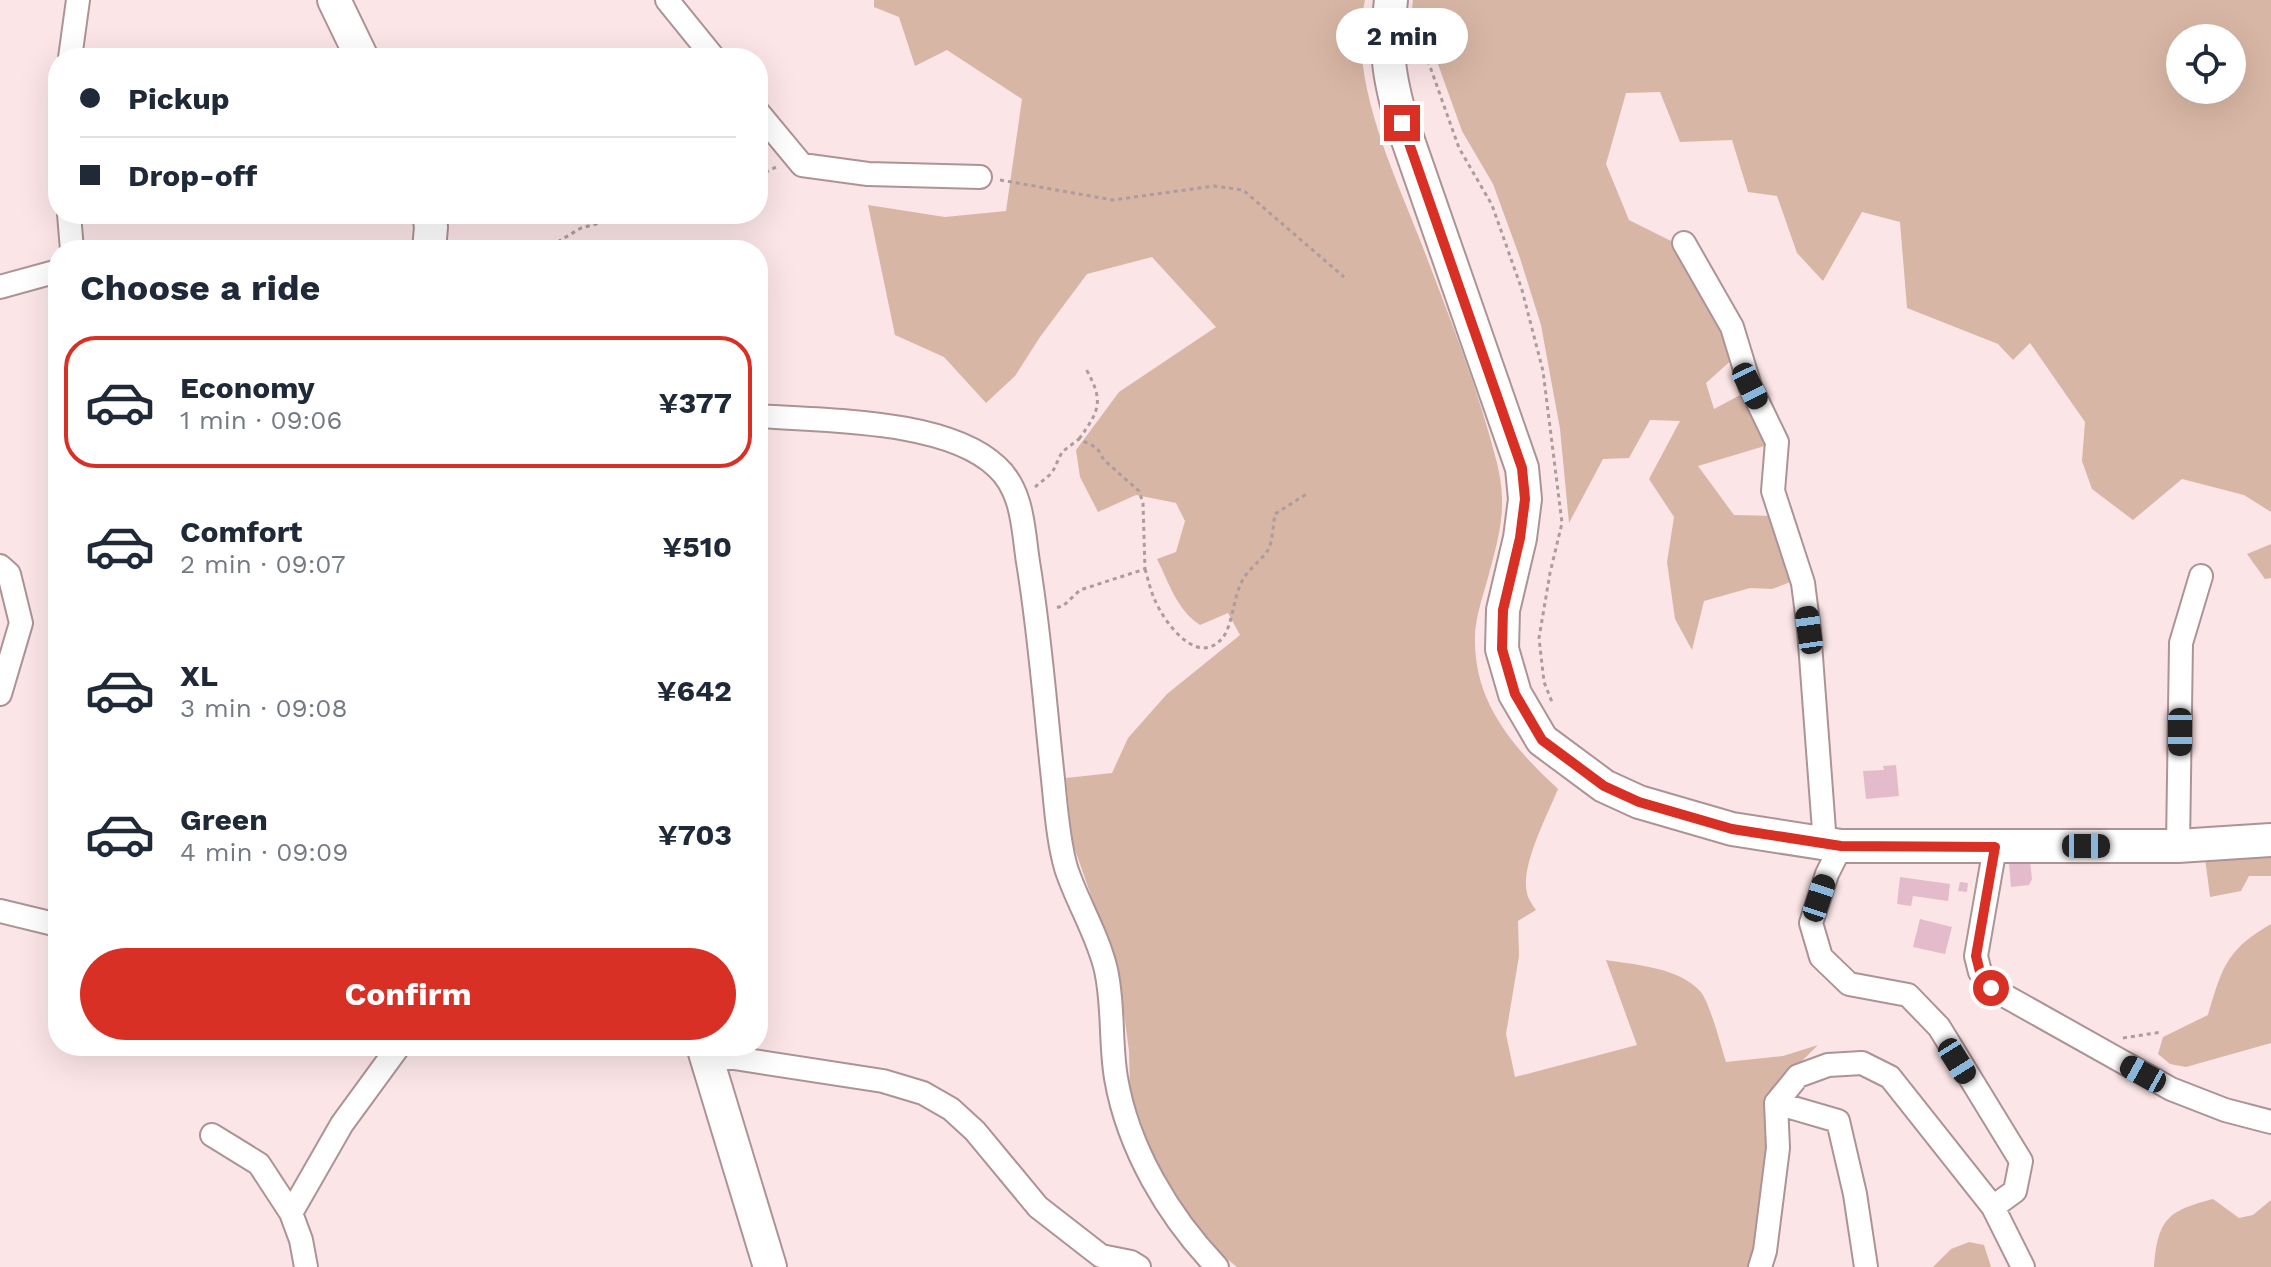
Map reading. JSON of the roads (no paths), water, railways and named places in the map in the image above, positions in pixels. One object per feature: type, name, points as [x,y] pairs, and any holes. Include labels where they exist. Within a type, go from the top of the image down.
[{"type":"street","points":[[71,48],[78,0]]},
{"type":"street","points":[[334,0],[357,48]]},
{"type":"street","points":[[667,0],[706,48]]},
{"type":"street","points":[[1391,0],[1387,36],[1389,78],[1522,468],[1525,499],[1520,538],[1503,610],[1502,649],[1515,694],[1542,740],[1604,786],[1639,802],[1732,829],[1833,845],[2178,846],[2271,840]]},
{"type":"street","points":[[768,124],[802,165],[868,174],[980,177]]},
{"type":"street","points":[[1684,243],[1732,327],[1750,386],[1777,442],[1773,491],[1803,583],[1833,845],[1811,923],[1821,957],[1849,984],[1908,995],[1939,1027],[2021,1161],[2015,1191],[1993,1207]]},
{"type":"street","points":[[0,287],[48,274]]},
{"type":"street","points":[[768,417],[881,426],[940,437],[982,455],[1008,480],[1015,495],[1036,613],[1053,778],[1066,867],[1105,966],[1111,997],[1115,1075],[1124,1117],[1137,1151],[1155,1182],[1197,1246],[1217,1267]]},
{"type":"street","points":[[0,566],[9,574],[21,623],[0,694]]},
{"type":"street","points":[[2178,846],[2181,643],[2201,576]]},
{"type":"street","points":[[1995,847],[1976,956],[1980,972],[1991,988],[2171,1089],[2225,1110],[2271,1122]]},
{"type":"street","points":[[0,911],[48,923]]},
{"type":"street","points":[[291,1213],[342,1124],[392,1056]]},
{"type":"street","points":[[705,1056],[770,1267]]},
{"type":"street","points":[[716,1056],[871,1079],[923,1093],[951,1109],[975,1131],[1038,1207],[1101,1256],[1131,1262],[1139,1267]]},
{"type":"street","points":[[1760,1267],[1765,1251],[1778,1148],[1776,1103],[1798,1076],[1828,1065],[1862,1063],[1890,1077],[1993,1207],[2023,1267]]},
{"type":"street","points":[[1776,1103],[1838,1121],[1855,1194],[1866,1267]]},
{"type":"street","points":[[212,1135],[259,1164],[291,1213],[301,1240],[306,1267]]}]
